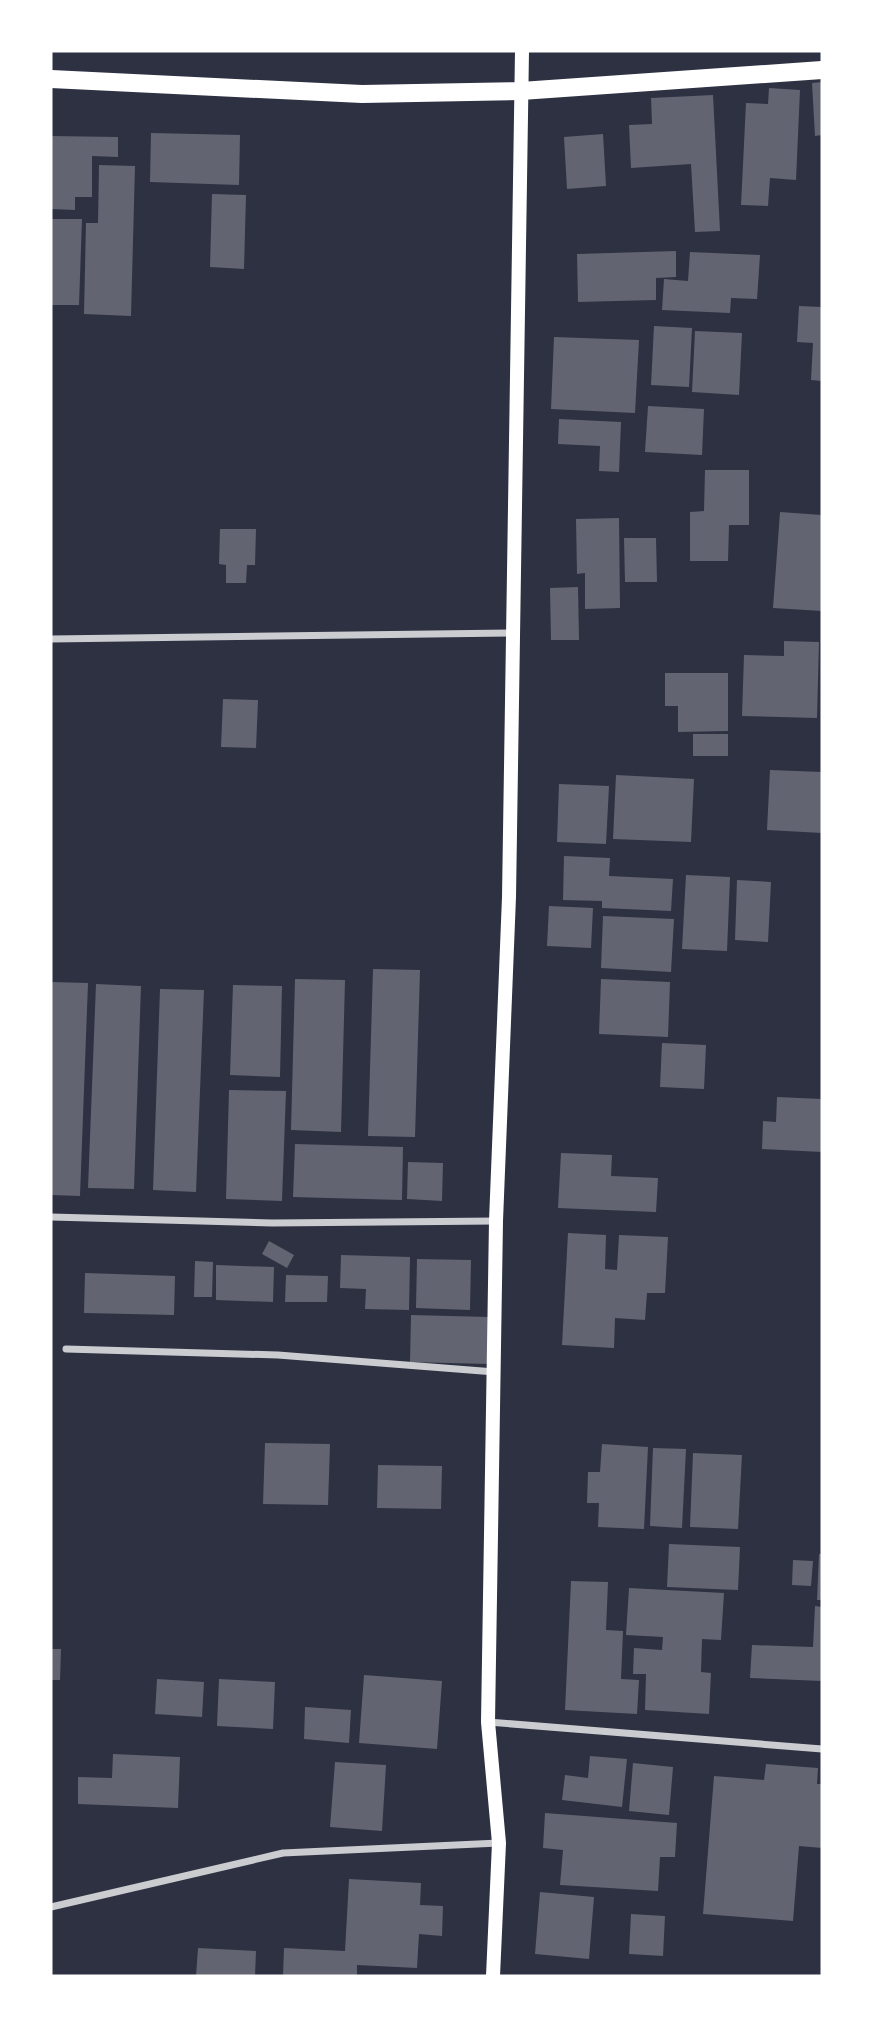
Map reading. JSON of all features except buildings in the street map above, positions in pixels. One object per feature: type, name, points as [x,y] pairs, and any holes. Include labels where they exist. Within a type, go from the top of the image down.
[{"type":"main road","points":[[493,1976],[499,1843],[488,1722],[496,1221],[509,897],[522,51]]},
{"type":"main road","points":[[51,79],[362,94],[521,92],[822,70]]},
{"type":"street","points":[[51,639],[513,633]]},
{"type":"street","points":[[51,1217],[272,1223],[496,1221]]},
{"type":"street","points":[[66,1349],[278,1356],[495,1373]]},
{"type":"street","points":[[488,1722],[822,1749]]},
{"type":"street","points":[[51,1907],[283,1853],[499,1843]]}]
